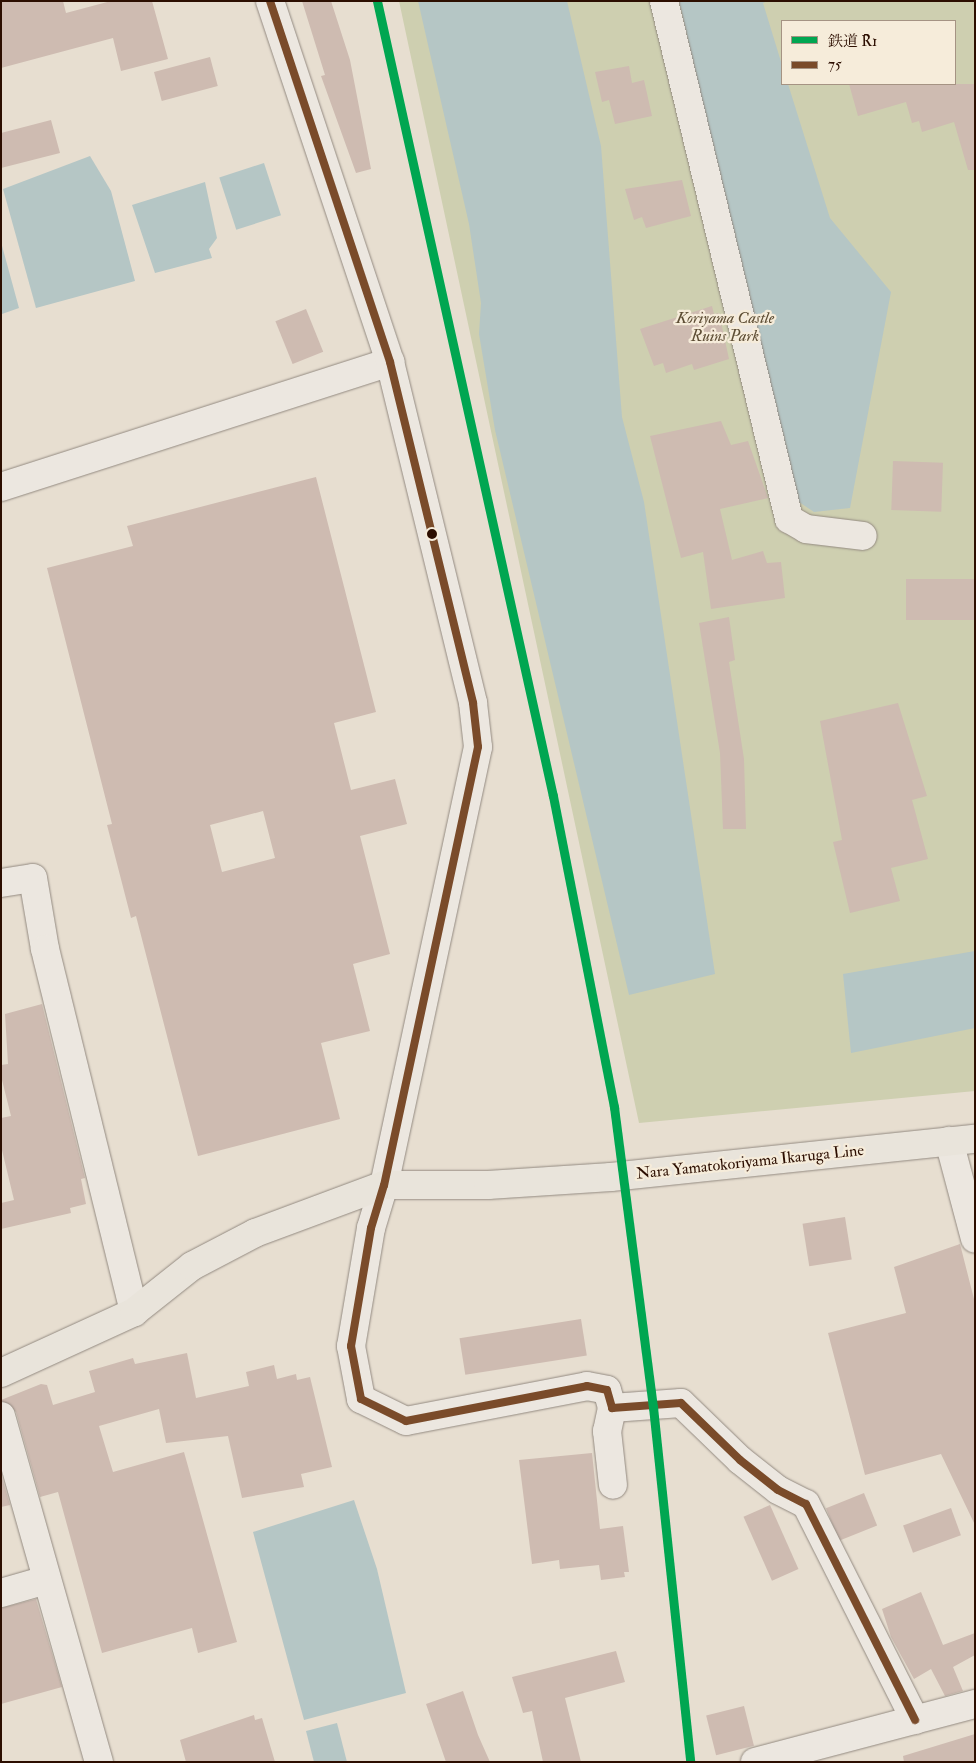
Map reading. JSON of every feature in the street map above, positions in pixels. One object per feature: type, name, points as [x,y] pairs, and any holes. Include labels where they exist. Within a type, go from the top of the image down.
[{"type":"main road","name":"Nara Yamatokoriyama Ikaruga Line","points":[[1,1373],[134,1312],[192,1266],[255,1233],[384,1185],[488,1185],[602,1178],[962,1140]]},
{"type":"street","points":[[270,1],[390,362],[474,703],[478,747],[384,1185],[371,1228],[351,1346],[360,1399],[406,1421],[587,1386],[607,1390],[612,1408],[607,1431],[612,1484]]},
{"type":"street","points":[[664,1],[789,520],[806,530],[863,536]]},
{"type":"street","points":[[1,487],[390,362]]},
{"type":"street","points":[[1,883],[33,878],[45,950],[134,1312]]},
{"type":"street","points":[[962,1140],[975,1239]]},
{"type":"street","points":[[612,1408],[681,1403],[740,1460],[778,1490],[806,1504],[915,1720]]},
{"type":"street","points":[[1,1416],[99,1762]]},
{"type":"street","points":[[1,1593],[46,1580]]},
{"type":"street","points":[[755,1762],[975,1704]]},
{"type":"green space","name":"Koriyama Castle Ruins Park","points":[[399,1],[975,1],[975,1091],[639,1123]]},
{"type":"shaded area","points":[[418,1],[567,1],[601,146],[622,417],[644,502],[715,974],[629,995],[495,430],[479,334],[481,303],[469,224]]},
{"type":"shaded area","points":[[679,1],[768,1],[763,3],[781,62],[781,85],[788,85],[830,218],[891,292],[850,508],[814,512],[793,498]]},
{"type":"shaded area","points":[[90,156],[111,191],[135,281],[36,308],[3,189]]},
{"type":"shaded area","points":[[264,163],[281,215],[236,230],[219,178]]},
{"type":"shaded area","points":[[205,182],[217,238],[209,249],[212,258],[155,273],[132,205]]},
{"type":"shaded area","points":[[1,242],[19,308],[2,314],[1,311]]},
{"type":"shaded area","points":[[975,951],[975,1028],[851,1053],[843,974]]},
{"type":"shaded area","points":[[354,1500],[377,1569],[406,1693],[304,1720],[253,1532]]},
{"type":"shaded area","points":[[337,1723],[347,1762],[314,1762],[306,1731]]},
{"type":"building","points":[[1,1],[63,1],[66,13],[111,1],[152,1],[168,59],[121,71],[113,38],[1,68]]},
{"type":"building","points":[[302,1],[331,1],[350,60],[371,169],[356,173],[321,76],[325,75]]},
{"type":"building","points":[[210,57],[218,86],[162,101],[154,72]]},
{"type":"building","points":[[629,66],[632,83],[644,80],[652,116],[615,124],[609,100],[602,102],[595,72]]},
{"type":"building","points":[[975,84],[975,170],[968,170],[954,122],[922,132],[919,121],[912,123],[906,102],[858,116],[849,85]]},
{"type":"building","points":[[51,120],[60,153],[1,168],[1,133]]},
{"type":"building","points":[[682,180],[691,216],[646,228],[642,217],[634,220],[625,189]]},
{"type":"building","points":[[712,306],[714,314],[719,313],[729,359],[694,370],[692,364],[666,373],[663,363],[654,366],[640,329]]},
{"type":"building","points":[[306,309],[323,352],[293,364],[275,321]]},
{"type":"building","points":[[721,421],[731,445],[748,441],[768,498],[720,509],[732,560],[763,551],[767,563],[781,562],[785,598],[711,609],[703,552],[681,558],[650,436]]},
{"type":"building","points":[[893,461],[943,463],[941,512],[891,510]]},
{"type":"building","points":[[316,477],[376,712],[334,723],[351,790],[395,779],[407,824],[360,836],[390,954],[353,964],[370,1031],[321,1043],[340,1119],[198,1156],[136,916],[131,918],[107,825],[112,824],[47,568],[133,546],[127,526]],"holes":[[[263,811],[275,858],[222,872],[210,825]]]},
{"type":"building","points":[[906,579],[975,579],[975,620],[906,620]]},
{"type":"building","points":[[729,617],[735,660],[729,662],[744,759],[746,829],[723,829],[720,753],[699,623]]},
{"type":"building","points":[[898,703],[927,796],[912,800],[928,859],[891,868],[900,901],[850,913],[833,842],[842,840],[820,721]]},
{"type":"building","points":[[42,1004],[85,1178],[81,1179],[86,1204],[70,1208],[71,1213],[1,1229],[1,1203],[14,1200],[1,1146],[1,1118],[11,1116],[1,1076],[1,1065],[8,1064],[5,1014]]},
{"type":"building","points":[[845,1217],[852,1259],[809,1266],[803,1224]]},
{"type":"building","points":[[960,1244],[975,1303],[975,1525],[941,1454],[865,1475],[828,1333],[906,1313],[894,1267]]},
{"type":"building","points":[[581,1319],[587,1356],[465,1375],[460,1338]]},
{"type":"building","points":[[187,1353],[196,1398],[249,1386],[246,1372],[274,1365],[277,1379],[296,1374],[297,1380],[310,1377],[332,1467],[301,1474],[304,1487],[242,1498],[228,1436],[166,1443],[159,1409],[99,1426],[113,1472],[184,1452],[237,1642],[198,1653],[192,1628],[102,1653],[58,1492],[40,1497],[16,1412],[1,1400],[41,1384],[47,1385],[53,1405],[95,1392],[89,1371],[133,1358],[135,1364]]},
{"type":"building","points":[[592,1453],[600,1529],[623,1526],[629,1572],[624,1572],[625,1577],[601,1580],[599,1565],[560,1569],[559,1560],[532,1564],[519,1460]]},
{"type":"building","points":[[1,1474],[10,1505],[1,1507]]},
{"type":"building","points":[[864,1493],[877,1525],[839,1541],[826,1508]]},
{"type":"building","points":[[770,1505],[798,1569],[772,1581],[744,1517]]},
{"type":"building","points":[[951,1508],[961,1535],[913,1553],[903,1525]]},
{"type":"building","points":[[921,1592],[943,1645],[975,1633],[975,1655],[953,1667],[963,1691],[945,1696],[931,1669],[914,1679],[891,1637],[882,1609]]},
{"type":"building","points":[[36,1599],[62,1687],[1,1704],[1,1608]]},
{"type":"building","points":[[616,1651],[625,1682],[565,1698],[581,1762],[543,1762],[532,1711],[523,1713],[512,1677]]},
{"type":"building","points":[[463,1691],[478,1735],[490,1762],[446,1762],[426,1704]]},
{"type":"building","points":[[744,1706],[754,1746],[716,1755],[706,1715]]},
{"type":"building","points":[[254,1715],[255,1720],[262,1718],[275,1762],[186,1762],[180,1740]]},
{"type":"building","points":[[975,1734],[975,1762],[904,1762],[903,1756]]},
{"type":"rail line","name":"R1","points":[[377,1],[553,796],[614,1107],[653,1407],[690,1762]]},
{"type":"transit line","name":"75","points":[[270,1],[390,362],[473,703],[478,747],[384,1185],[371,1228],[351,1346],[361,1399],[406,1421],[587,1386],[607,1390],[612,1408],[681,1403],[740,1460],[778,1490],[806,1504],[915,1720]]}]
